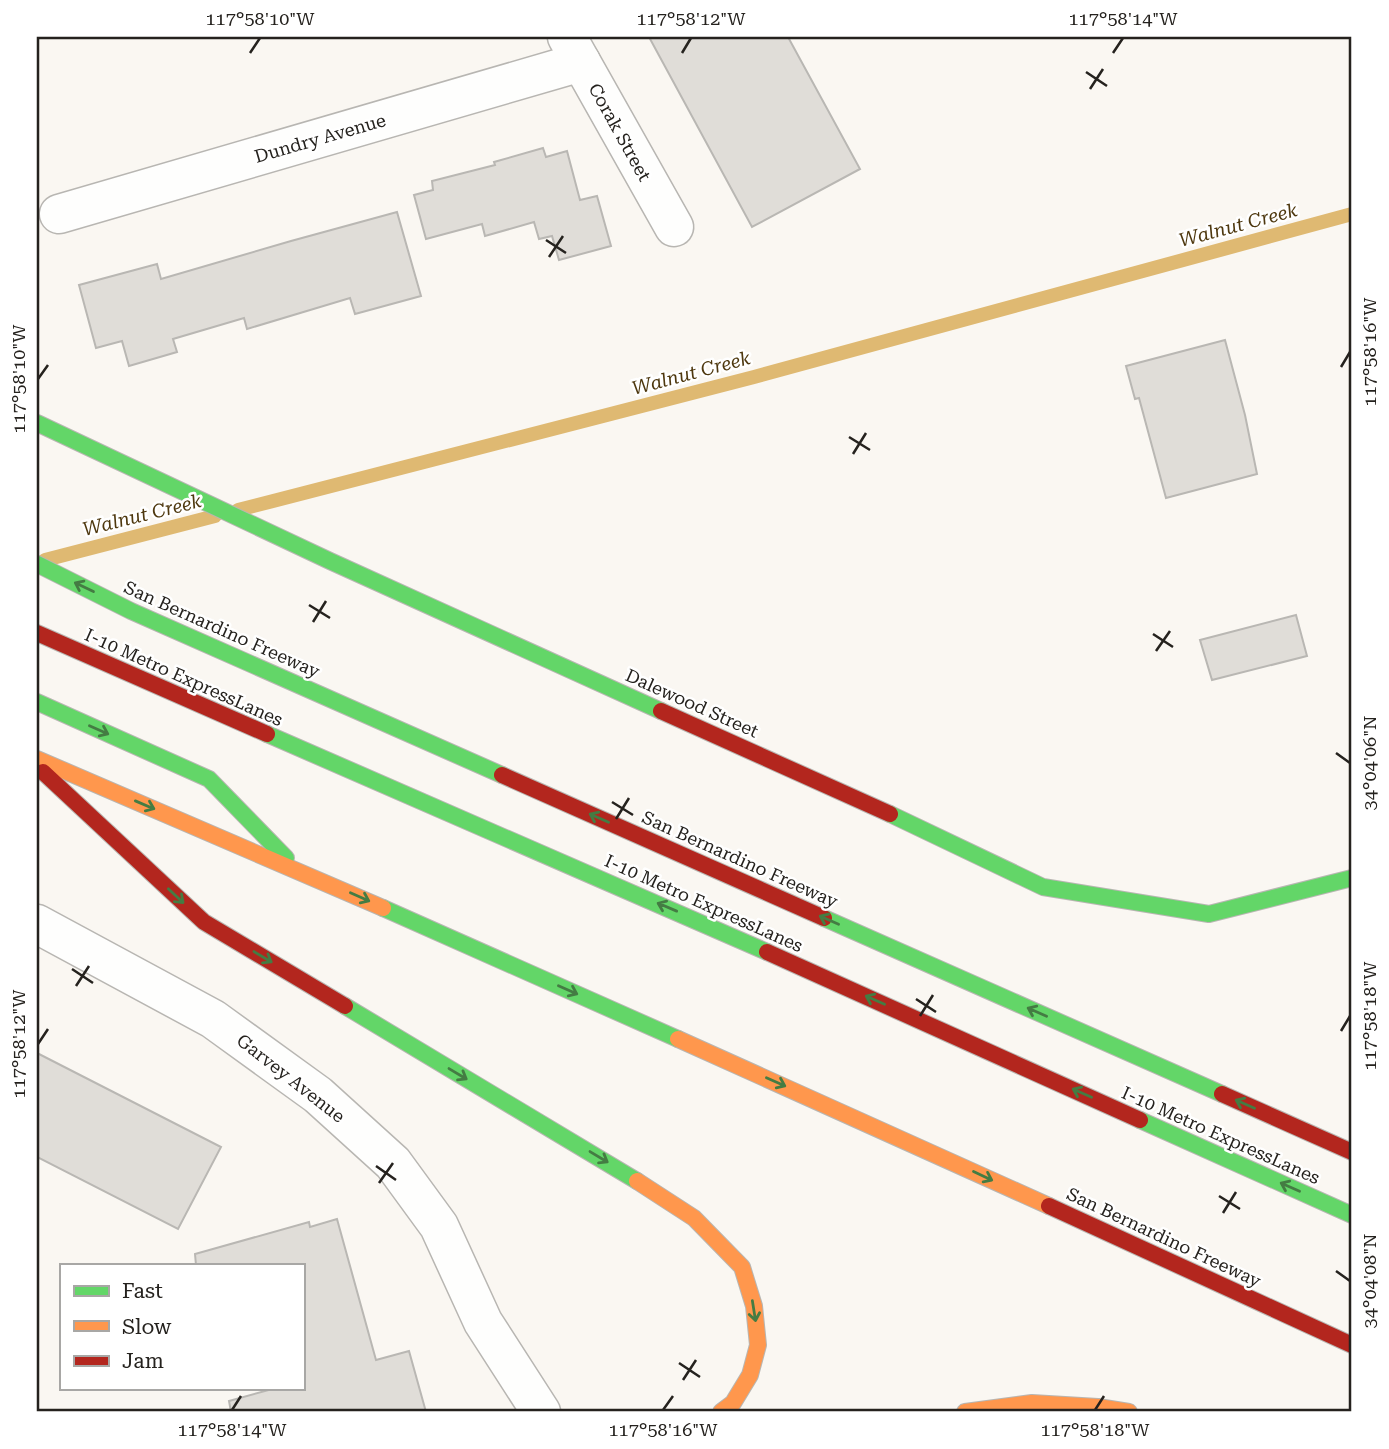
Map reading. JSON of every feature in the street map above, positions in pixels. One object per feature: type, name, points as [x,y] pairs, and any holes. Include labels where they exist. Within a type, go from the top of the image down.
[{"type":"main road","name":"Dalewood Street","points":[[44,427],[330,561],[887,812],[1043,887],[1209,914],[1352,878]]},
{"type":"main road","name":"San Bernardino Freeway","points":[[37,564],[131,611],[1352,1152]]},
{"type":"main road","name":"I-10 Metro ExpressLanes","points":[[37,633],[683,914],[1352,1214]]},
{"type":"main road","points":[[37,702],[209,779],[298,870]]},
{"type":"main road","name":"San Bernardino Freeway","points":[[37,759],[298,870],[887,1132],[1352,1345]]},
{"type":"main road","points":[[37,766],[204,922],[608,1163],[694,1218],[742,1266],[754,1306],[758,1345],[750,1375],[733,1404],[721,1412]]},
{"type":"main road","points":[[965,1412],[1032,1403],[1098,1407],[1129,1412]]},
{"type":"street","name":"Dundry Avenue","points":[[59,214],[574,49]]},
{"type":"street","name":"Corak Street","points":[[574,49],[674,227]]},
{"type":"street","name":"Garvey Avenue","points":[[37,924],[213,1019],[318,1095],[393,1163],[439,1226],[483,1322],[541,1412]]},
{"type":"building","points":[[649,37],[788,37],[860,169],[752,227]]},
{"type":"building","points":[[543,148],[546,157],[567,151],[580,200],[597,196],[611,246],[559,260],[552,236],[539,239],[534,222],[485,236],[482,224],[426,239],[414,195],[433,190],[432,181],[495,165],[494,162]]},
{"type":"building","points":[[397,212],[421,296],[355,314],[350,298],[247,329],[244,318],[173,339],[177,352],[129,366],[122,341],[96,348],[79,285],[157,264],[161,279]]},
{"type":"building","points":[[1225,340],[1257,474],[1166,498],[1139,398],[1135,399],[1126,366]]},
{"type":"building","points":[[1296,615],[1307,656],[1212,680],[1200,640]]},
{"type":"building","points":[[37,1053],[221,1147],[178,1229],[37,1157]]},
{"type":"building","points":[[337,1219],[376,1360],[409,1351],[426,1412],[231,1412],[229,1401],[269,1390],[304,1390],[304,1264],[196,1264],[195,1254],[309,1222],[310,1227]]},
{"type":"waterway","name":"Walnut Creek","points":[[238,510],[754,377],[1352,214]]},
{"type":"waterway","name":"Walnut Creek","points":[[45,560],[215,516]]},
{"type":"traffic: fast","points":[[37,423],[330,561],[661,711]]},
{"type":"traffic: fast","points":[[37,564],[131,611],[502,775]]},
{"type":"traffic: fast","points":[[37,702],[209,779],[286,858]]},
{"type":"traffic: fast","points":[[267,734],[767,952]]},
{"type":"traffic: fast","points":[[890,814],[1043,887],[1209,914],[1352,878]]},
{"type":"traffic: fast","points":[[383,908],[678,1039]]},
{"type":"traffic: fast","points":[[824,918],[1222,1094]]},
{"type":"traffic: fast","points":[[345,1006],[637,1181]]},
{"type":"traffic: fast","points":[[1140,1120],[1352,1215]]},
{"type":"traffic: slow","points":[[37,759],[383,908]]},
{"type":"traffic: slow","points":[[678,1039],[1049,1206]]},
{"type":"traffic: slow","points":[[637,1181],[694,1218],[742,1267],[754,1306],[758,1345],[750,1375],[733,1403],[721,1412]]},
{"type":"traffic: slow","points":[[965,1412],[1032,1403],[1098,1407],[1129,1412]]},
{"type":"traffic: jam","points":[[37,633],[267,734]]},
{"type":"traffic: jam","points":[[661,711],[890,814]]},
{"type":"traffic: jam","points":[[43,772],[204,922],[345,1006]]},
{"type":"traffic: jam","points":[[502,775],[824,918]]},
{"type":"traffic: jam","points":[[767,952],[1140,1120]]},
{"type":"traffic: jam","points":[[1222,1094],[1352,1152]]},
{"type":"traffic: jam","points":[[1049,1206],[1352,1345]]}]
